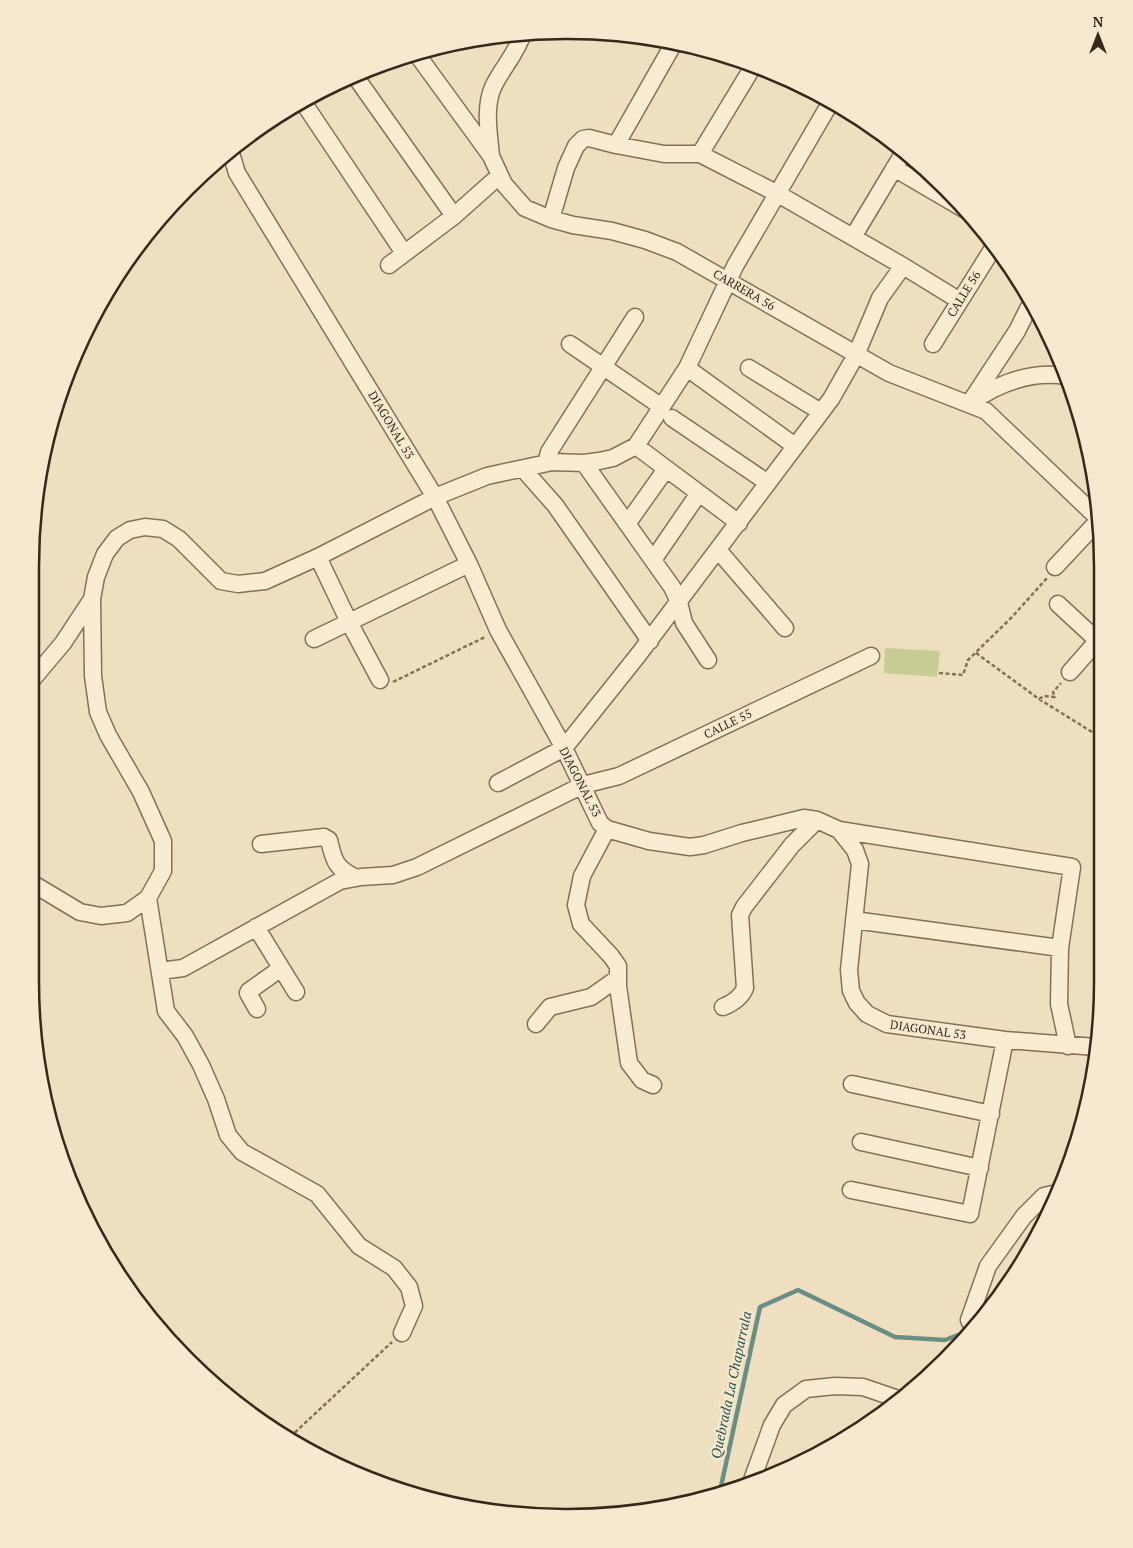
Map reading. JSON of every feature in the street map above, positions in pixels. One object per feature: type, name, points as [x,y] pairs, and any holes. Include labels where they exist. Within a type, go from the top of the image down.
[{"type":"street","points":[[491,156],[488,105],[493,87],[520,41]]},
{"type":"street","points":[[616,145],[670,49]]},
{"type":"street","name":"CARRERA 56","points":[[421,60],[491,156],[504,184],[525,208],[551,219],[573,225],[612,231],[645,240],[677,252],[889,373],[986,411],[1091,512]]},
{"type":"street","points":[[700,154],[750,72]]},
{"type":"street","points":[[359,82],[454,216]]},
{"type":"street","points":[[306,108],[404,253]]},
{"type":"street","points":[[39,887],[80,912],[101,916],[127,912],[148,898],[163,872],[163,841],[141,792],[108,735],[98,712],[93,676],[92,599],[96,577],[105,554],[117,538],[130,530],[145,527],[163,529],[179,539],[221,581],[238,584],[265,581],[318,558],[434,497],[487,476],[546,463],[584,463],[613,458],[636,446],[667,413],[735,266],[828,108]]},
{"type":"street","points":[[551,219],[566,168],[576,146],[583,139],[588,138],[664,154],[700,154],[778,194],[960,301]]},
{"type":"street","points":[[853,237],[900,158]]},
{"type":"street","name":"DIAGONAL 53","points":[[233,159],[237,173],[434,497],[469,564],[498,630],[564,748],[600,823],[607,829],[649,841],[690,847],[704,845],[742,832],[804,818],[817,820],[839,830],[856,850],[860,864],[849,970],[851,991],[857,1003],[867,1014],[886,1024],[1005,1040],[1090,1047]]},
{"type":"street","points":[[894,168],[945,199]]},
{"type":"street","points":[[389,264],[454,216],[500,175]]},
{"type":"street","name":"CALLE 56","points":[[933,344],[990,252]]},
{"type":"street","points":[[498,783],[564,748],[650,641],[831,399],[856,355],[880,298],[903,266]]},
{"type":"street","points":[[969,404],[1017,331],[1028,310]]},
{"type":"street","points":[[546,463],[549,452],[635,317]]},
{"type":"street","points":[[570,344],[768,483]]},
{"type":"street","points":[[687,368],[795,446]]},
{"type":"street","points":[[749,368],[821,412]]},
{"type":"street","points":[[969,404],[988,391],[1009,381],[1032,376],[1058,375]]},
{"type":"street","points":[[636,446],[739,523]]},
{"type":"street","points":[[584,463],[672,587],[679,602],[684,623],[708,660]]},
{"type":"street","points":[[524,469],[555,505],[650,641]]},
{"type":"street","points":[[627,524],[666,469]]},
{"type":"street","points":[[653,560],[699,493]]},
{"type":"street","points":[[1055,567],[1092,525]]},
{"type":"street","points":[[718,550],[785,628]]},
{"type":"street","points":[[318,558],[380,680]]},
{"type":"street","points":[[314,639],[469,564]]},
{"type":"street","points":[[39,672],[63,643],[92,599]]},
{"type":"street","points":[[1058,604],[1094,636]]},
{"type":"street","points":[[1070,672],[1094,646]]},
{"type":"street","name":"CALLE 55","points":[[160,971],[183,968],[340,881],[393,874],[417,867],[582,784],[619,776],[871,656]]},
{"type":"street","points":[[723,1007],[734,1002],[745,988],[740,915],[744,907],[792,845],[817,820]]},
{"type":"street","points":[[607,829],[582,876],[576,905],[581,924],[612,956],[618,966],[629,1063],[642,1080],[653,1085]]},
{"type":"street","points":[[839,830],[1072,867],[1060,948],[1059,1004],[1068,1046]]},
{"type":"street","points":[[261,844],[324,837],[329,840],[335,863],[343,872],[356,878]]},
{"type":"street","points":[[148,898],[166,1011],[185,1036],[201,1065],[216,1099],[228,1135],[242,1152],[317,1194],[359,1246],[394,1268],[409,1287],[414,1306],[402,1333]]},
{"type":"street","points":[[854,920],[1060,948]]},
{"type":"street","points":[[256,927],[280,969],[296,992]]},
{"type":"street","points":[[257,1009],[248,993],[249,991],[280,969]]},
{"type":"street","points":[[536,1024],[550,1007],[591,997],[618,978]]},
{"type":"street","points":[[851,1190],[970,1214],[1005,1040]]},
{"type":"street","points":[[852,1084],[991,1114]]},
{"type":"street","points":[[861,1142],[980,1168]]},
{"type":"street","points":[[973,1317],[988,1266],[1024,1216],[1044,1196],[1049,1195]]},
{"type":"street","points":[[754,1474],[772,1425],[784,1404],[806,1388],[863,1387],[892,1397]]},
{"type":"path","points":[[939,673],[963,675],[968,660],[1032,596],[1055,567]]},
{"type":"path","points":[[380,680],[392,683],[498,630]]},
{"type":"path","points":[[976,654],[1039,699],[1094,733]]},
{"type":"path","points":[[1039,699],[1044,696],[1055,697],[1054,692],[1070,672]]},
{"type":"path","points":[[294,1433],[402,1333]]},
{"type":"green space","points":[[885,648],[940,651],[937,677],[884,673]]},
{"type":"waterway","name":"Quebrada La Chaparrala","points":[[721,1485],[760,1307],[798,1290],[895,1337],[945,1340],[958,1335]]}]
